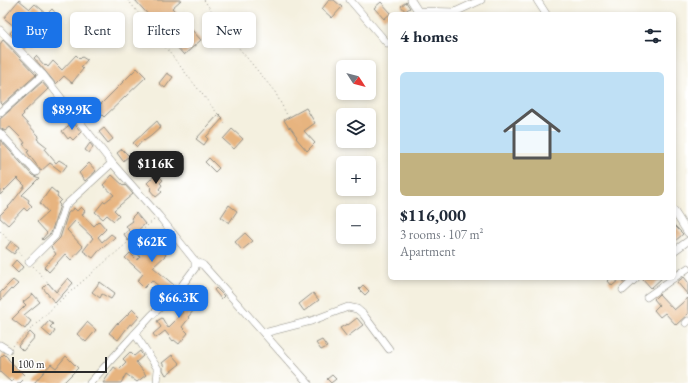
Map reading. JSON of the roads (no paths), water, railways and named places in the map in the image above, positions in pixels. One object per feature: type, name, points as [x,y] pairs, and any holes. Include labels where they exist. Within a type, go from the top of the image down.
[{"type":"street","points":[[350,0],[387,42]]},
{"type":"street","points":[[411,0],[418,11],[420,12]]},
{"type":"street","points":[[455,12],[481,0]]},
{"type":"street","points":[[537,0],[545,12]]},
{"type":"street","points":[[0,30],[43,75],[112,164],[159,216],[195,261],[203,265],[308,383]]},
{"type":"street","points":[[0,113],[43,75]]},
{"type":"street","points":[[0,133],[36,172]]},
{"type":"street","points":[[29,262],[55,236],[65,206],[112,164]]},
{"type":"street","points":[[676,214],[688,233]]},
{"type":"street","points":[[676,250],[688,241]]},
{"type":"street","points":[[90,383],[180,288],[195,268],[195,261]]},
{"type":"street","points":[[676,276],[688,268]]},
{"type":"street","points":[[623,290],[634,280]]},
{"type":"street","points":[[647,297],[671,280]]},
{"type":"street","points":[[264,333],[311,321],[341,309],[353,308],[364,314],[389,349]]},
{"type":"street","points":[[135,334],[158,369],[157,383]]},
{"type":"street","points":[[0,345],[8,350]]}]
